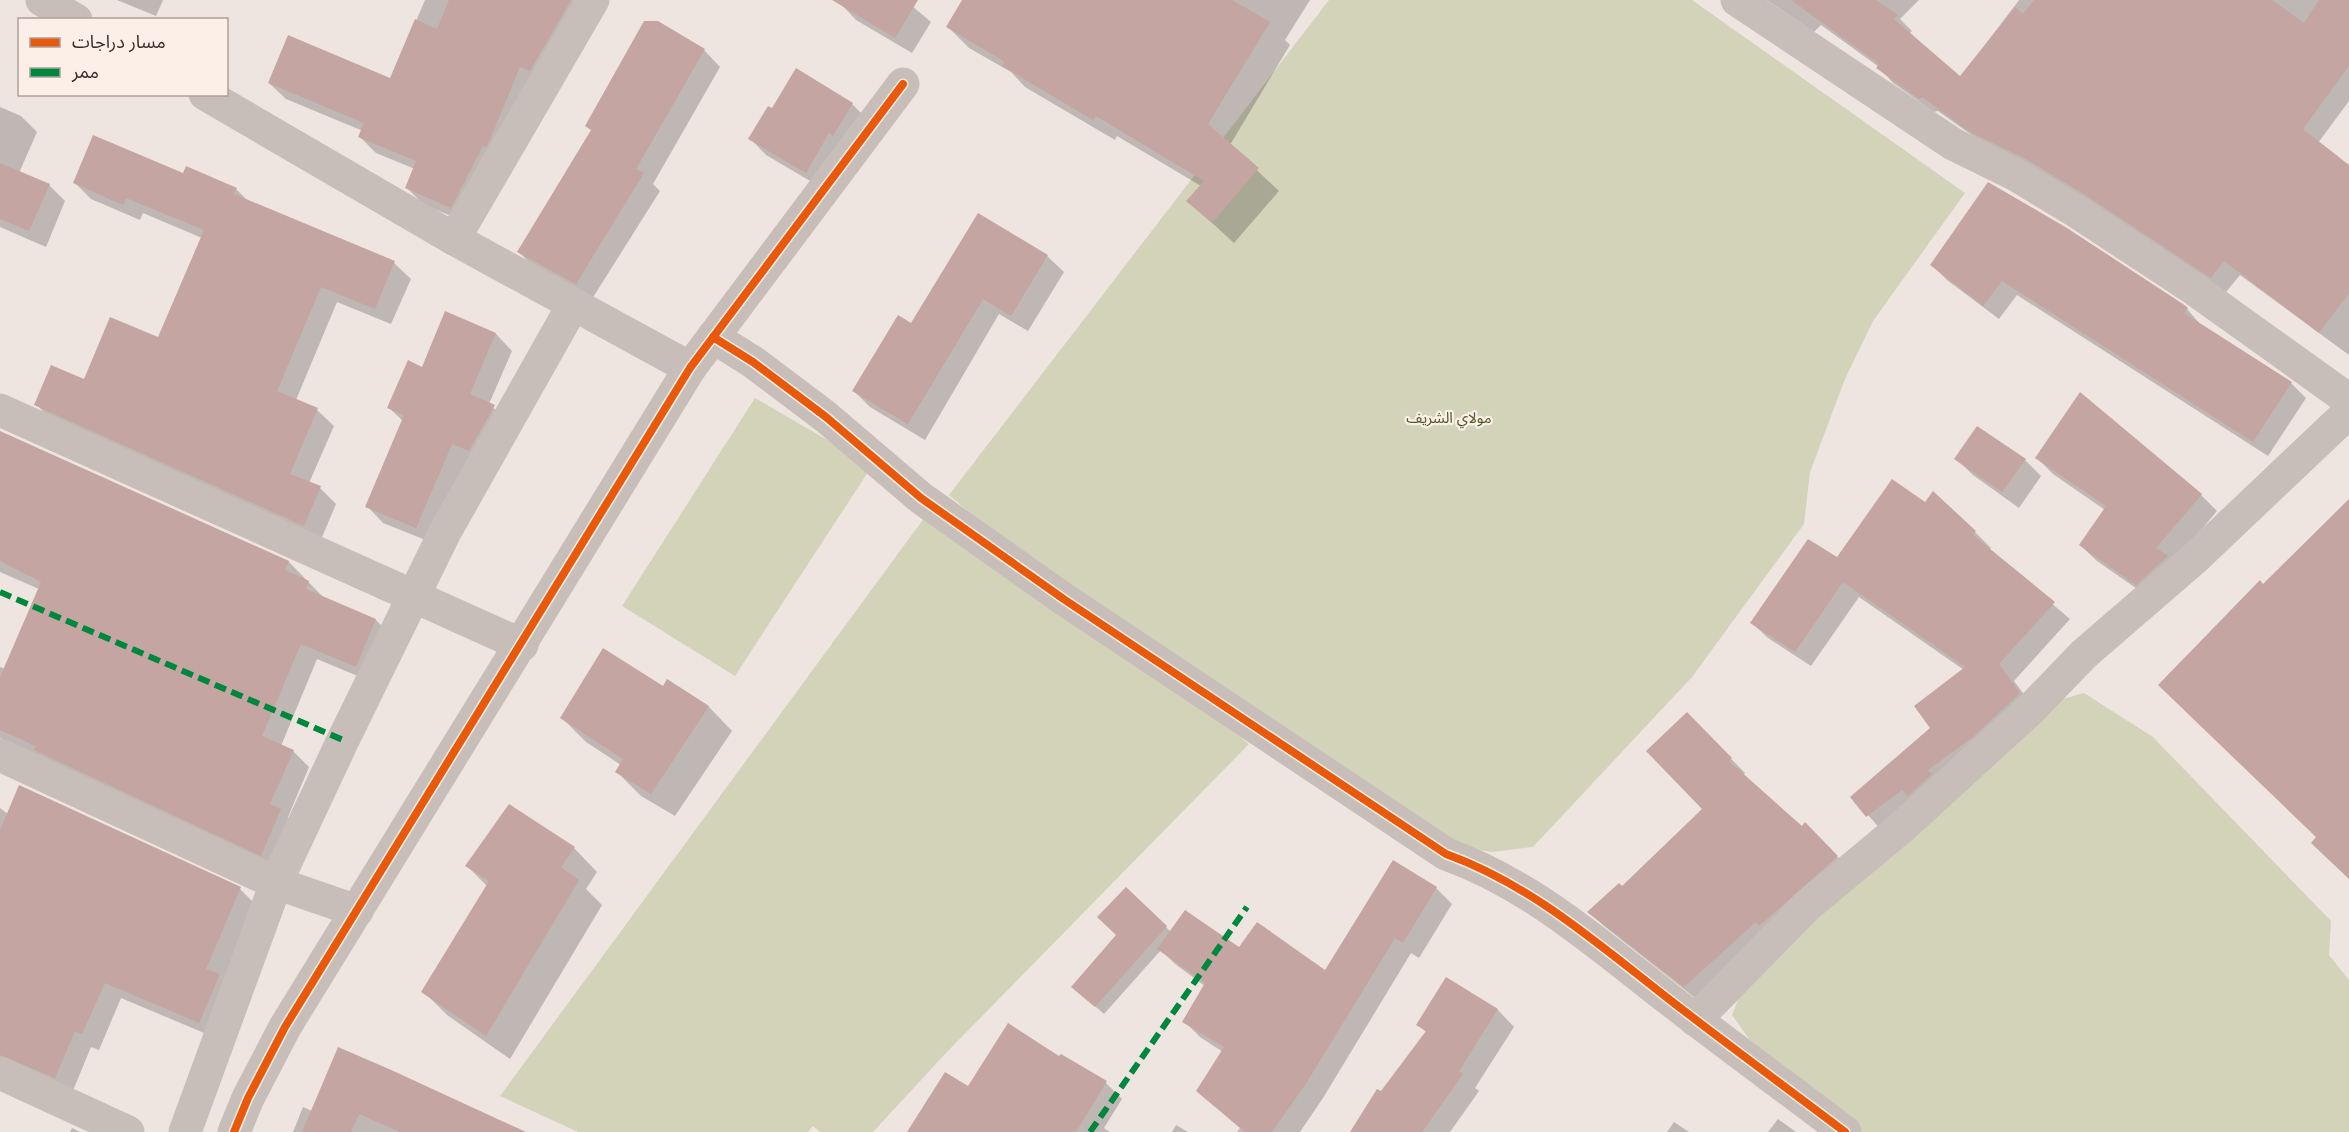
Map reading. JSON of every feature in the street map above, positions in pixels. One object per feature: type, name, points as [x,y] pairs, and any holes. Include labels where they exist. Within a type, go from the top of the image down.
[{"type":"street","points":[[42,0],[73,18]]},
{"type":"street","points":[[454,239],[593,0]]},
{"type":"street","points":[[1737,0],[1953,144],[2016,175],[2077,212],[2194,289],[2349,399]]},
{"type":"street","points":[[234,1132],[248,1098],[285,1027],[690,369],[903,84]]},
{"type":"street","points":[[208,96],[454,239],[690,369]]},
{"type":"street","points":[[184,1132],[276,883],[413,594],[445,532],[573,305]]},
{"type":"street","points":[[713,337],[753,362],[826,417],[921,498],[1065,600],[1446,854],[1484,867],[1555,910],[1695,1020],[1845,1132]]},
{"type":"street","points":[[0,410],[522,645]]},
{"type":"street","points":[[1695,1020],[1808,905],[1902,827],[2030,710],[2084,654],[2194,559],[2349,412]]},
{"type":"street","points":[[0,754],[276,883],[357,911]]},
{"type":"street","points":[[0,1073],[128,1132]]},
{"type":"green space","name":"مولاي الشريف","points":[[1329,0],[1692,0],[1965,193],[1873,321],[1845,379],[1810,472],[1804,524],[1692,677],[1533,847],[1492,852],[1453,846],[1138,654],[1249,744],[946,1053],[873,1132],[820,1132],[813,1126],[808,1132],[578,1132],[500,1096],[927,514],[1126,644],[949,495]]},
{"type":"green space","points":[[755,398],[872,466],[735,676],[622,606]]},
{"type":"green space","points":[[2084,693],[2153,737],[2331,921],[2329,955],[2349,980],[2349,1132],[1855,1132],[1769,1067],[1732,1015],[1745,981],[2059,700]]},
{"type":"building","points":[[449,0],[571,0],[530,71],[520,67],[489,142],[486,147],[483,146],[451,208],[405,188],[416,161],[358,137],[364,123],[268,83],[288,35],[390,78],[415,19],[437,29]]},
{"type":"building","points":[[832,0],[918,0],[895,38]]},
{"type":"building","points":[[962,0],[1232,0],[1270,22],[1208,124],[1259,168],[1212,223],[1186,201],[1204,181],[1096,116],[1093,120],[1002,66],[1005,62],[946,27]]},
{"type":"building","points":[[1791,0],[1876,0],[1898,15],[1894,19],[1960,76],[2015,7],[2023,14],[2034,0],[2272,0],[2304,23],[2319,0],[2349,0],[2349,66],[2303,129],[2349,165],[2349,293],[2319,333],[2224,261],[2211,278],[2087,196],[2024,158],[1970,132],[1922,97],[1919,99],[1876,68],[1879,64]]},
{"type":"building","points":[[644,21],[658,21],[705,49],[636,169],[644,173],[576,284],[517,252],[591,130],[585,126]]},
{"type":"building","points":[[796,68],[853,103],[833,136],[829,133],[806,173],[748,139],[768,106],[772,108]]},
{"type":"building","points":[[93,135],[183,173],[186,166],[237,188],[234,194],[395,261],[375,309],[321,287],[277,391],[318,408],[290,474],[321,486],[304,526],[34,405],[51,365],[84,379],[110,317],[158,337],[204,230],[126,198],[123,205],[73,183]]},
{"type":"building","points":[[0,163],[50,184],[29,231],[0,219]]},
{"type":"building","points":[[1988,182],[2067,228],[2183,304],[2188,308],[2184,313],[2292,382],[2253,442],[2002,281],[1983,306],[1930,265]]},
{"type":"building","points":[[978,213],[1048,255],[1011,316],[983,299],[908,424],[852,391],[898,315],[911,323]]},
{"type":"building","points":[[445,311],[496,333],[470,394],[495,405],[469,451],[452,444],[416,528],[365,507],[404,415],[387,408],[408,360],[422,367]]},
{"type":"building","points":[[2080,392],[2202,494],[2156,548],[2168,556],[2136,585],[2079,545],[2106,506],[2035,458]]},
{"type":"building","points":[[1977,426],[2026,459],[2002,492],[1954,459]]},
{"type":"building","points":[[0,431],[289,561],[285,570],[309,581],[306,589],[376,619],[356,667],[301,644],[262,736],[294,750],[270,804],[281,809],[261,856],[34,750],[36,746],[0,730],[0,677],[41,582],[0,561]]},
{"type":"building","points":[[1892,479],[1925,502],[1933,491],[1976,531],[1973,535],[2055,602],[1999,664],[2020,693],[1973,737],[1928,770],[1932,774],[1908,796],[1902,790],[1866,817],[1850,797],[1930,728],[1914,706],[1965,667],[1843,582],[1795,652],[1750,623],[1808,539],[1837,557]]},
{"type":"building","points":[[2349,499],[2349,879],[2311,843],[2316,837],[2158,685],[2260,580],[2263,584]]},
{"type":"building","points":[[603,648],[663,686],[667,679],[709,706],[651,794],[615,772],[623,759],[560,718]]},
{"type":"building","points":[[1687,712],[1732,758],[1729,761],[1802,826],[1805,822],[1838,856],[1759,926],[1756,922],[1684,987],[1587,912],[1619,883],[1622,886],[1702,809],[1646,751]]},
{"type":"building","points":[[19,785],[241,887],[206,969],[220,974],[199,1023],[105,983],[82,1034],[75,1031],[55,1078],[0,1055],[0,830]]},
{"type":"building","points":[[509,804],[575,847],[561,867],[579,880],[486,1036],[421,992],[489,881],[465,866]]},
{"type":"building","points":[[1393,860],[1437,887],[1403,943],[1395,938],[1307,1082],[1272,1132],[1245,1132],[1196,1091],[1224,1047],[1182,1022],[1205,983],[1157,949],[1185,910],[1239,947],[1257,922],[1325,970]]},
{"type":"building","points":[[1126,887],[1167,926],[1095,1007],[1071,987],[1116,935],[1097,917]]},
{"type":"building","points":[[1446,977],[1498,1009],[1459,1071],[1463,1074],[1422,1132],[1350,1132],[1377,1089],[1381,1091],[1426,1031],[1416,1025]]},
{"type":"building","points":[[1008,1023],[1059,1056],[1061,1054],[1107,1081],[1076,1132],[907,1132],[945,1072],[968,1086]]},
{"type":"building","points":[[338,1047],[526,1132],[400,1132],[359,1114],[351,1132],[302,1132]]},
{"type":"marked path","points":[[0,592],[343,740]]},
{"type":"marked path","points":[[1090,1132],[1247,907]]},
{"type":"cycle path","points":[[234,1132],[248,1098],[285,1027],[690,368],[903,84]]},
{"type":"cycle path","points":[[713,337],[753,362],[826,417],[921,498],[1065,600],[1446,854],[1507,882],[1564,918],[1845,1132]]}]
